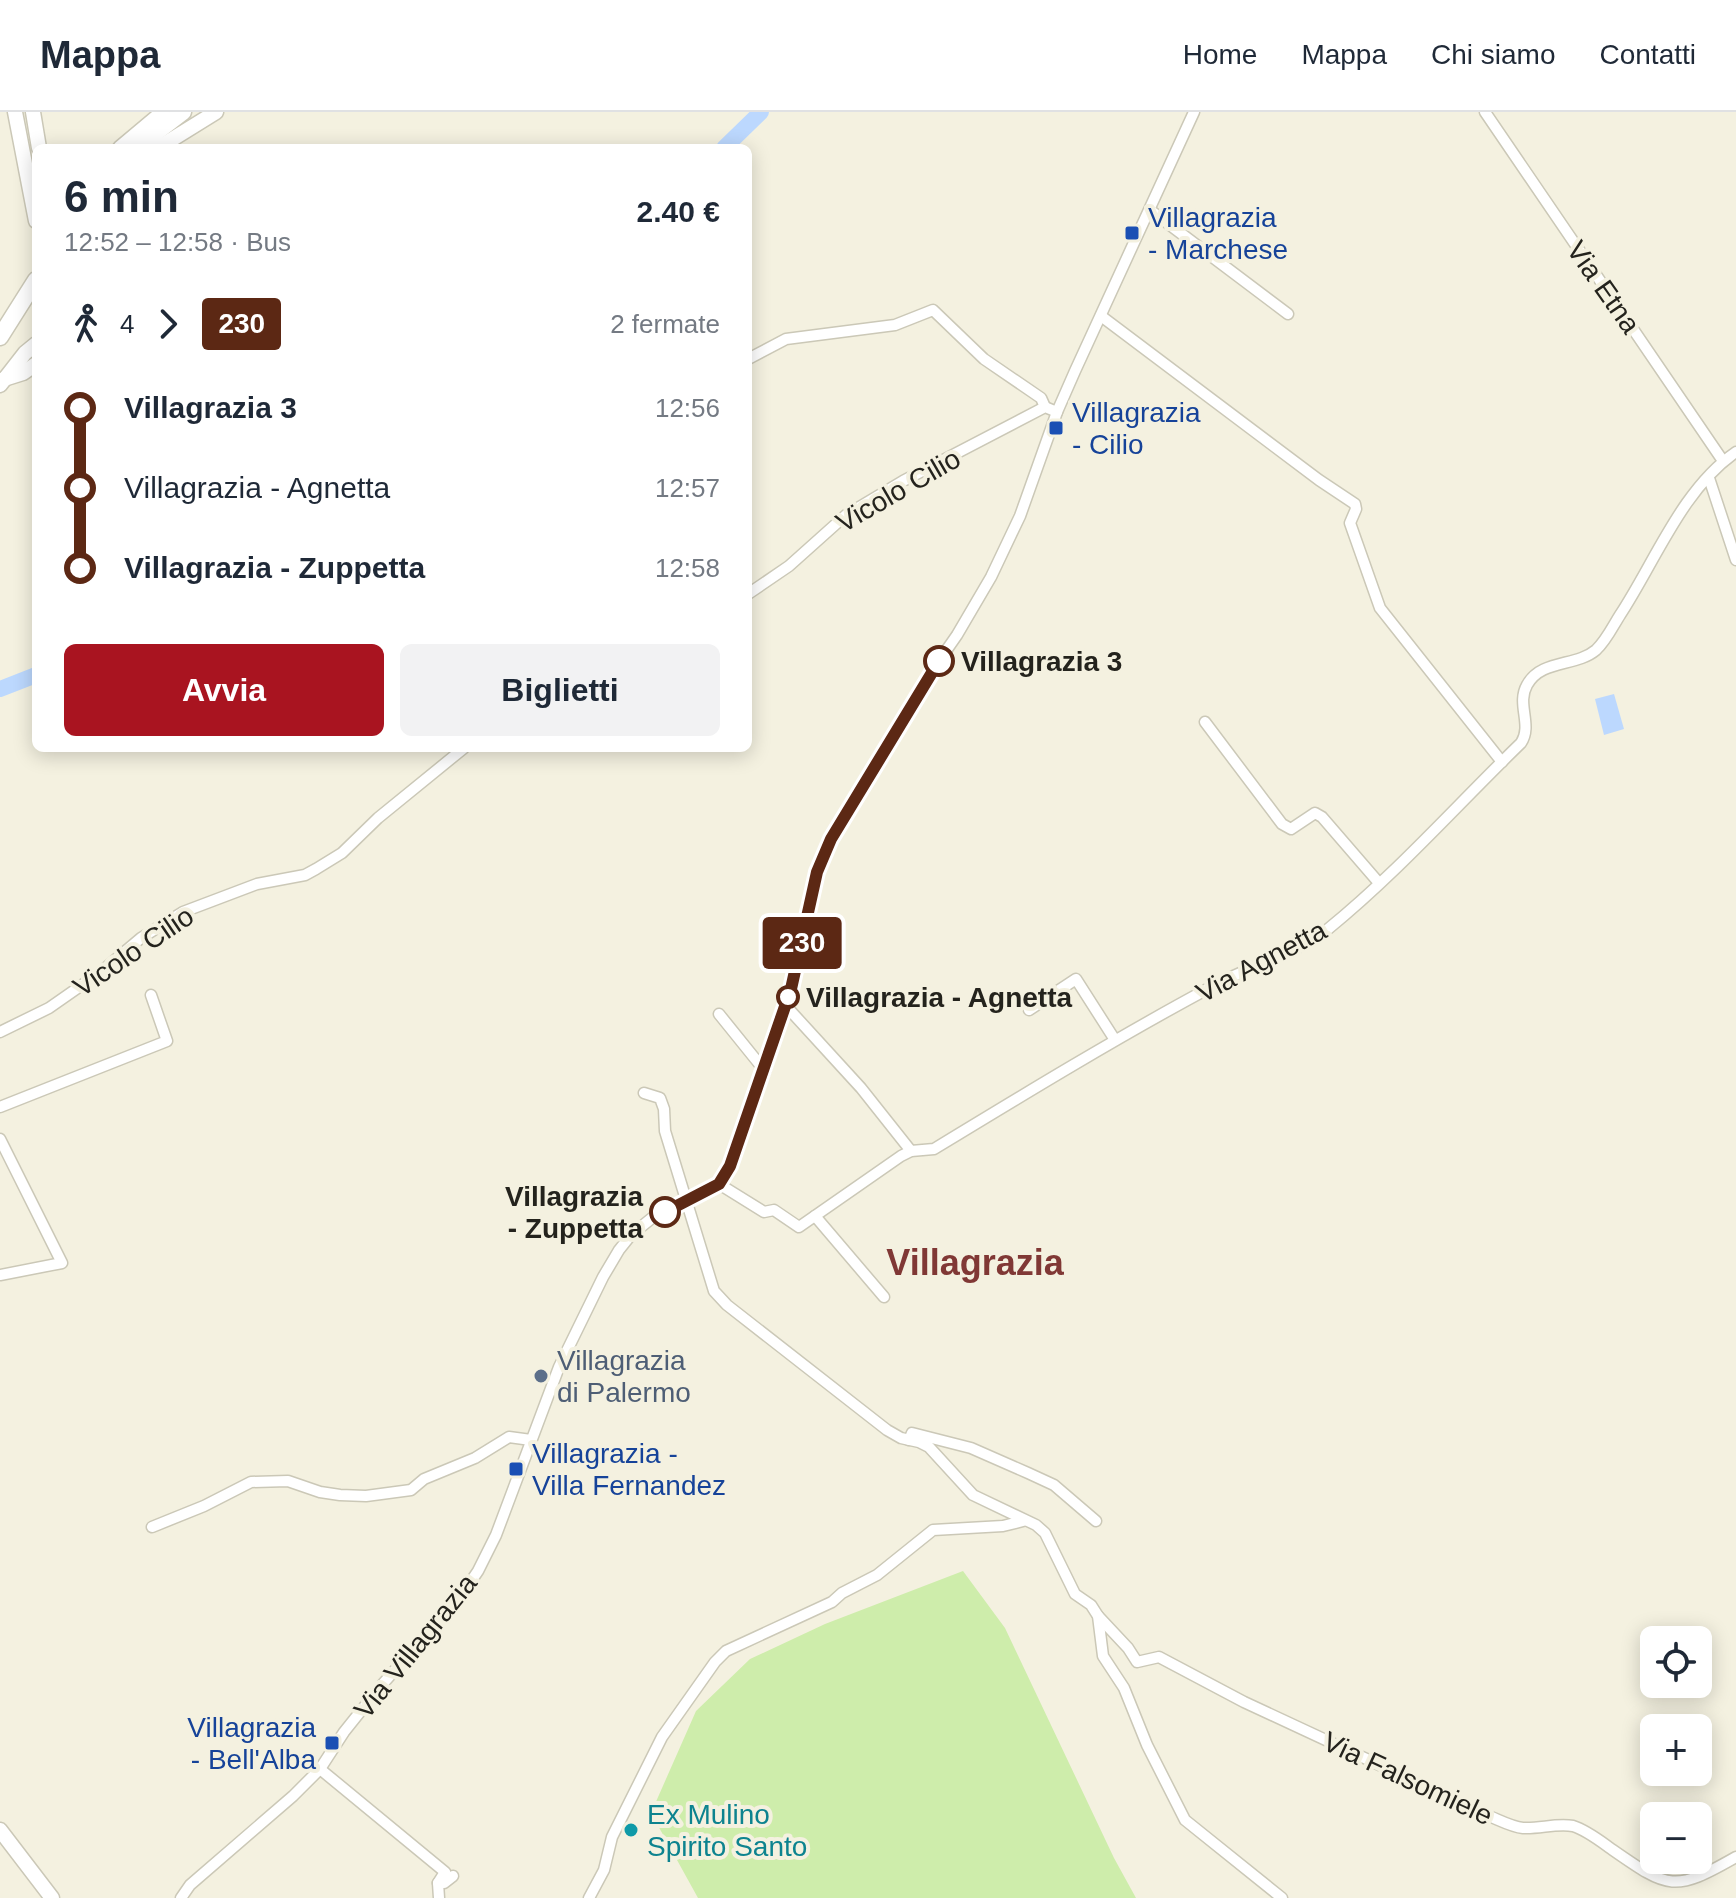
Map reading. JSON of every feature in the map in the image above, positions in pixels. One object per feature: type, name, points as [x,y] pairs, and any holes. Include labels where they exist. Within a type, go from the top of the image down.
[{"type":"main road","points":[[15,112],[32,202]]},
{"type":"main road","points":[[33,112],[38,144]]},
{"type":"main road","points":[[125,144],[163,112]]},
{"type":"main road","points":[[141,144],[183,112]]},
{"type":"main road","points":[[164,144],[216,112]]},
{"type":"main road","points":[[0,337],[32,286]]},
{"type":"main road","points":[[2,382],[32,347]]},
{"type":"main road","points":[[2,382],[32,367]]},
{"type":"main road","points":[[0,1830],[52,1898]]},
{"type":"street","points":[[884,1297],[815,1216],[799,1227],[794,1226],[774,1210],[764,1212],[719,1184],[730,1166],[765,1071],[786,1006],[817,872],[831,839],[991,577],[1020,516],[1057,412],[1194,112]]},
{"type":"street","name":"Via Etna","points":[[1485,112],[1723,461]]},
{"type":"street","points":[[1150,210],[1288,314]]},
{"type":"street","points":[[752,357],[786,339],[895,325],[933,310],[984,359],[1041,398],[1045,407],[1057,412]]},
{"type":"street","points":[[1101,316],[1355,504],[1350,523],[1380,608],[1502,762]]},
{"type":"street","name":"Vicolo Cilio","points":[[752,591],[789,566],[846,515],[903,481],[1045,407]]},
{"type":"street","name":"Via Agnetta","points":[[815,1216],[911,1151],[934,1149],[1115,1040],[1216,984],[1313,938],[1379,883],[1526,736],[1522,706],[1526,685],[1534,675],[1553,665],[1595,651],[1645,578],[1667,533],[1723,461],[1736,452]]},
{"type":"street","points":[[1709,478],[1736,560]]},
{"type":"street","points":[[1205,722],[1282,824],[1291,829],[1315,813],[1322,817],[1379,883]]},
{"type":"street","name":"Vicolo Cilio","points":[[0,1032],[49,1008],[141,938],[183,912],[246,887],[305,875],[316,869],[342,853],[378,818],[459,752]]},
{"type":"street","points":[[1029,1010],[1076,979],[1115,1040]]},
{"type":"street","points":[[0,1107],[167,1041],[151,995]]},
{"type":"street","points":[[786,1006],[861,1088],[911,1151]]},
{"type":"street","points":[[719,1014],[765,1071]]},
{"type":"street","points":[[644,1093],[660,1098],[664,1109],[665,1131],[714,1291],[727,1305],[887,1430],[929,1447],[973,1495],[1045,1533],[1075,1594],[1091,1605],[1098,1616],[1103,1656],[1124,1688],[1159,1771],[1185,1820],[1282,1898]]},
{"type":"street","points":[[0,1139],[62,1263],[0,1275]]},
{"type":"street","name":"Via Villagrazia","points":[[181,1898],[190,1885],[320,1769],[344,1732],[380,1687],[463,1593],[496,1535],[559,1367],[619,1250],[643,1224],[719,1184]]},
{"type":"street","points":[[909,1440],[912,1433],[956,1444],[1028,1473],[1054,1485],[1096,1521]]},
{"type":"street","points":[[152,1527],[204,1506],[251,1482],[288,1481],[340,1495],[411,1490],[424,1479],[475,1458],[509,1437],[531,1440]]},
{"type":"street","points":[[589,1898],[604,1870],[612,1837],[631,1795],[662,1737],[726,1651],[832,1602],[842,1593],[877,1575],[933,1530],[1003,1526],[1025,1521]]},
{"type":"street","name":"Via Falsomiele","points":[[1098,1616],[1137,1662],[1159,1657],[1244,1702],[1520,1828],[1573,1827],[1595,1838],[1636,1867],[1673,1883],[1696,1880],[1736,1857]]},
{"type":"street","points":[[320,1769],[445,1872],[438,1883],[439,1898]]},
{"type":"street","points":[[438,1883],[444,1883],[453,1876]]},
{"type":"green space","points":[[963,1571],[1005,1628],[1136,1898],[698,1898],[651,1813],[696,1711],[750,1659],[825,1624]]},
{"type":"water","points":[[1614,694],[1624,729],[1604,735],[1595,699]]},
{"type":"waterway","points":[[728,144],[761,112]]},
{"type":"waterway","points":[[0,689],[32,677]]},
{"type":"bus line","name":"230","points":[[665,1212],[719,1184],[725,1177],[765,1071],[791,989],[817,872],[831,839],[860,788],[939,661]]},
{"type":"place","name":"Villagrazia - Marchese","points":[[1132,233]]},
{"type":"place","name":"Villagrazia - Cilio","points":[[1056,428]]},
{"type":"place","name":"Villagrazia 3","points":[[939,661]]},
{"type":"place","name":"Villagrazia - Agnetta","points":[[788,997]]},
{"type":"place","name":"Villagrazia - Zuppetta","points":[[665,1212]]},
{"type":"place","name":"Villagrazia di Palermo","points":[[541,1376]]},
{"type":"place","name":"Villagrazia - Villa Fernandez","points":[[516,1469]]},
{"type":"place","name":"Villagrazia - Bell'Alba","points":[[332,1743]]},
{"type":"place","name":"Ex Mulino Spirito Santo","points":[[631,1830]]},
{"type":"district","name":"Villagrazia","points":[[975,1262]]}]
